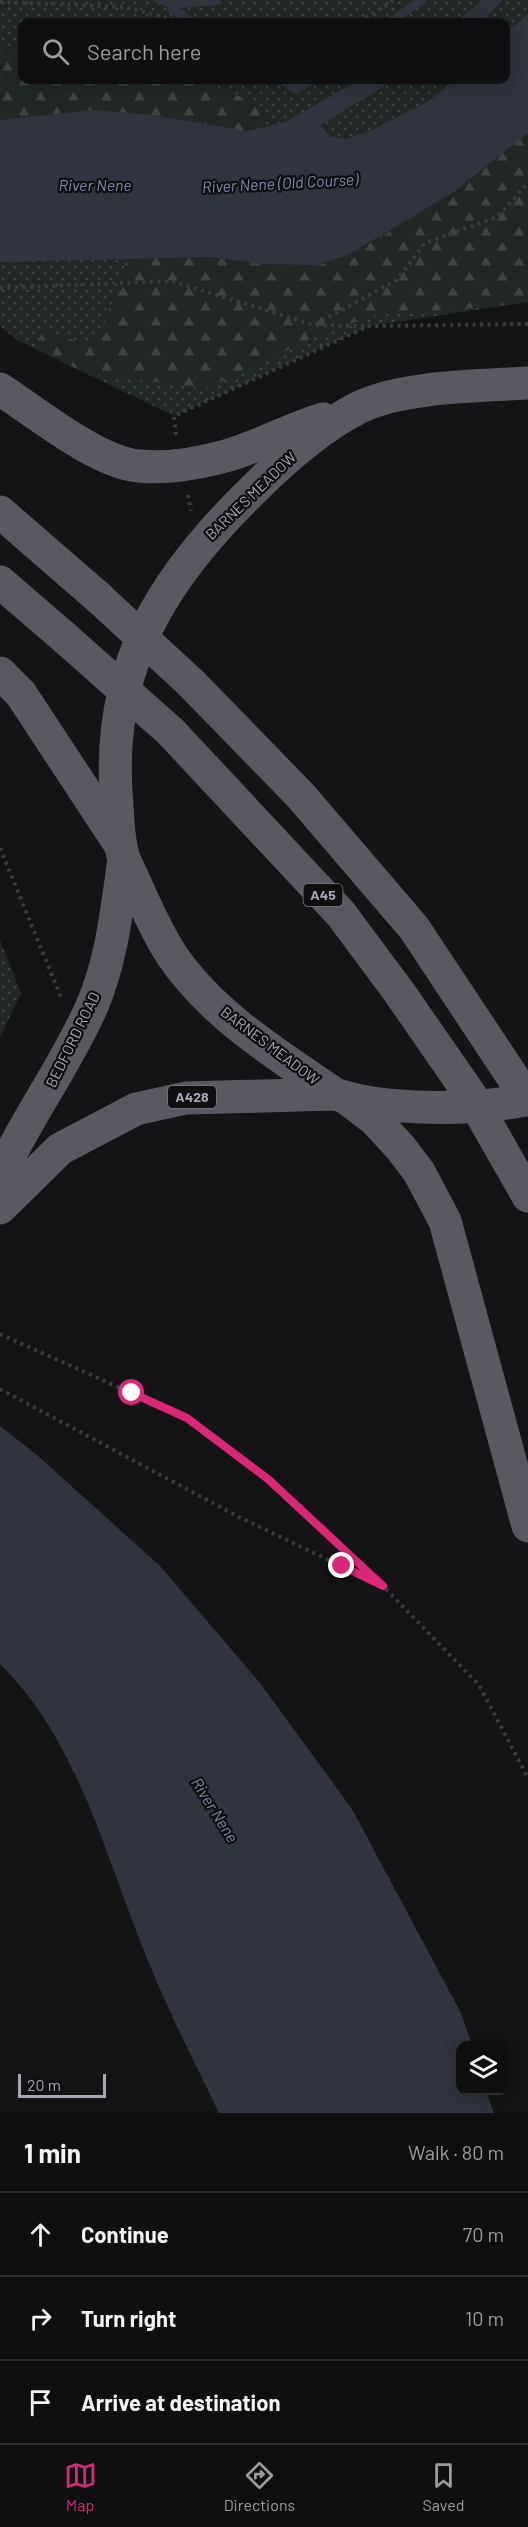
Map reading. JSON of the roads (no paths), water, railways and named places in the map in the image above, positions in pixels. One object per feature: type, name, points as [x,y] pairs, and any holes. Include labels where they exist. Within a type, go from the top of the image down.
[{"type":"highway","name":"BARNES MEADOW","points":[[528,383],[432,390],[359,407],[314,436],[271,472],[220,522],[170,584],[129,669],[117,719],[115,773],[122,852],[170,952],[187,974],[242,1028],[340,1096],[401,1105],[457,1108],[528,1100]]},
{"type":"highway","points":[[0,389],[65,432],[110,458],[138,466],[181,466],[230,455],[297,427],[359,407]]},
{"type":"highway","points":[[0,512],[99,598],[191,683],[301,796],[414,928],[528,1100]]},
{"type":"highway","name":"A45","points":[[0,582],[171,732],[341,915],[399,992],[471,1096],[528,1196]]},
{"type":"highway","points":[[0,672],[21,694],[122,852]]},
{"type":"highway","name":"BEDFORD ROAD","points":[[0,1175],[13,1147],[78,1036],[93,1004],[105,968],[116,916],[122,852]]},
{"type":"highway","points":[[340,1096],[374,1119],[400,1147],[419,1172],[445,1221],[528,1526]]},
{"type":"highway","name":"A428","points":[[0,1208],[60,1149],[136,1109],[186,1098],[340,1096]]},
{"type":"water","points":[[152,0],[221,0],[217,5],[172,9]]},
{"type":"water","points":[[482,0],[503,0],[486,18],[461,18]]},
{"type":"water","name":"River Nene","points":[[528,14],[528,133],[454,192],[346,256],[315,265],[261,264],[211,257],[0,262],[0,120],[93,110],[153,115],[247,131],[285,122],[352,84],[388,84],[321,125],[329,136],[346,139],[374,129],[427,102],[451,84],[510,84],[510,30]]},
{"type":"water","points":[[0,1426],[37,1455],[160,1566],[260,1683],[352,1809],[461,2013],[471,2041],[456,2041],[456,2095],[487,2095],[494,2113],[219,2113],[159,1986],[90,1808],[72,1769],[52,1731],[28,1696],[0,1664]]},
{"type":"waterway","points":[[396,18],[422,0]]},
{"type":"waterway","points":[[172,9],[187,18]]},
{"type":"waterway","points":[[289,84],[297,89],[304,84]]},
{"type":"water label","name":"River Nene (Old Course)","points":[[280,183]]}]
